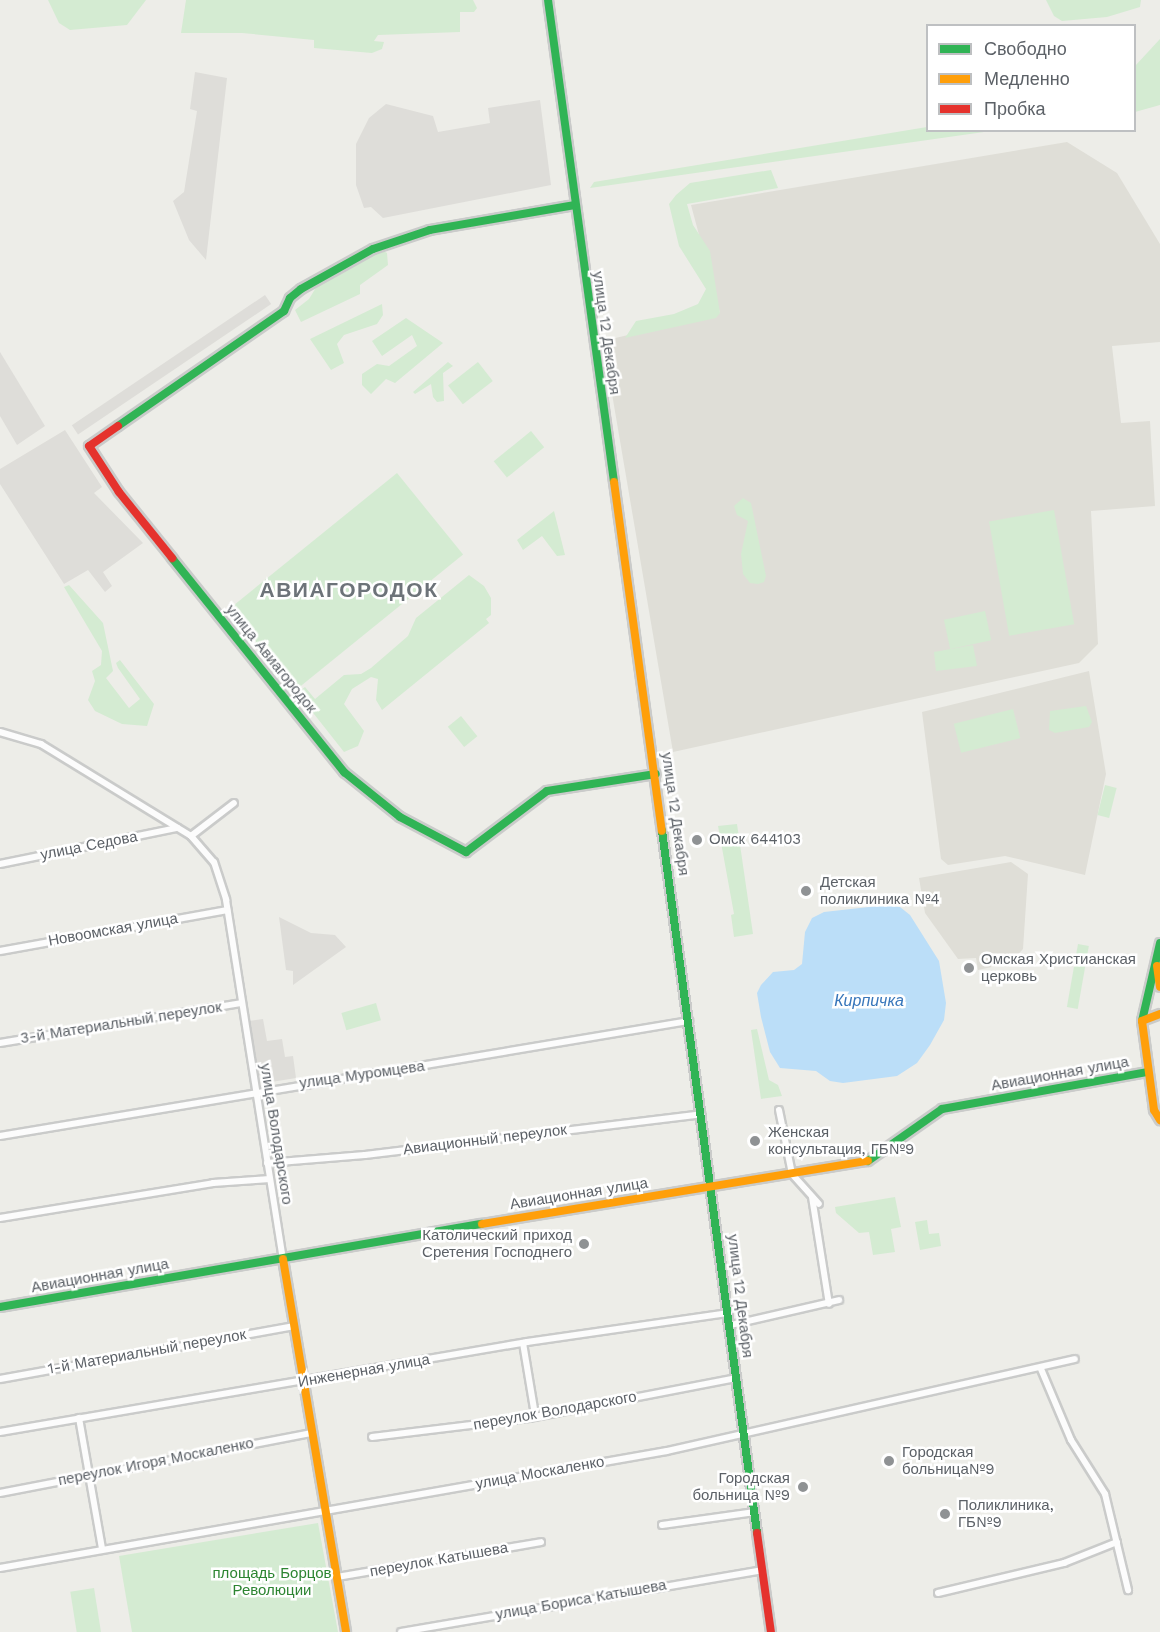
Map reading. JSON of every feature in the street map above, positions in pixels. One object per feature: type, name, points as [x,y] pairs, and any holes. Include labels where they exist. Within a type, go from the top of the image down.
[{"type":"main road","name":"улица 12 Декабря","points":[[548,0],[574,205],[656,774],[771,1632]]},
{"type":"main road","name":"улица Авиагородок","points":[[574,205],[430,230],[373,249],[301,289],[284,311],[89,446],[119,492],[344,772],[382,807],[466,852],[532,799],[547,791],[656,774]]},
{"type":"main road","points":[[1160,943],[1142,1021],[1147,1072],[1160,1120]]},
{"type":"main road","points":[[1157,962],[1160,987]]},
{"type":"main road","points":[[1142,1021],[1147,1016],[1160,1014]]},
{"type":"main road","name":"Авиационная улица","points":[[0,1307],[874,1160],[924,1118],[942,1109],[1147,1072]]},
{"type":"main road","name":"улица Володарского","points":[[283,1258],[346,1632]]},
{"type":"street","name":"улица Володарского","points":[[0,732],[30,738],[191,836],[214,862],[227,910],[283,1258]]},
{"type":"street","points":[[191,836],[234,803]]},
{"type":"street","name":"улица Седова","points":[[0,864],[178,828]]},
{"type":"street","name":"Новоомская улица","points":[[0,951],[227,910]]},
{"type":"street","name":"3-й Материальный переулок","points":[[0,1043],[241,1003]]},
{"type":"street","name":"улица Муромцева","points":[[0,1136],[255,1091],[689,1021]]},
{"type":"street","points":[[780,1110],[792,1174],[819,1204]]},
{"type":"street","name":"Авиационный переулок","points":[[267,1163],[365,1155],[702,1114]]},
{"type":"street","points":[[0,1218],[213,1184],[270,1179]]},
{"type":"street","points":[[812,1197],[829,1304]]},
{"type":"street","points":[[731,1325],[839,1300]]},
{"type":"street","name":"Инженерная улица","points":[[0,1432],[523,1343],[729,1313]]},
{"type":"street","name":"1-й Материальный переулок","points":[[0,1379],[294,1326]]},
{"type":"street","points":[[523,1343],[535,1415]]},
{"type":"street","name":"улица Москаленко","points":[[0,1568],[745,1434],[1041,1369],[1075,1359]]},
{"type":"street","points":[[1041,1369],[1071,1440],[1105,1494],[1128,1590]]},
{"type":"street","name":"переулок Володарского","points":[[372,1437],[535,1415],[737,1378]]},
{"type":"street","points":[[80,1418],[102,1549]]},
{"type":"street","name":"переулок Игоря Москаленко","points":[[0,1492],[313,1433]]},
{"type":"street","points":[[662,1525],[755,1512]]},
{"type":"street","name":"переулок Катышева","points":[[337,1577],[541,1542]]},
{"type":"street","points":[[938,1593],[1064,1563],[1117,1542]]},
{"type":"street","name":"улица Бориса Катышева","points":[[401,1632],[762,1570]]},
{"type":"shaded area","points":[[195,72],[227,78],[206,260],[189,240],[173,201],[184,192],[197,111],[190,109]]},
{"type":"shaded area","points":[[540,100],[551,185],[383,218],[371,207],[364,208],[356,185],[356,144],[369,118],[386,104],[433,116],[438,132],[490,123],[488,108]]},
{"type":"shaded area","points":[[1067,142],[1117,173],[1160,244],[1160,342],[1112,346],[1121,423],[1150,421],[1155,506],[1091,511],[1098,644],[1079,663],[673,752],[603,341],[720,313],[691,205]]},
{"type":"shaded area","points":[[265,295],[271,304],[78,434],[72,425]]},
{"type":"shaded area","points":[[0,352],[45,426],[17,445],[0,416]]},
{"type":"shaded area","points":[[65,430],[102,487],[94,493],[143,543],[103,572],[112,586],[105,592],[88,570],[64,584],[0,484],[0,469]]},
{"type":"shaded area","points":[[1089,671],[1106,774],[1085,875],[1005,856],[948,865],[941,859],[922,712]]},
{"type":"shaded area","points":[[1011,862],[1028,874],[1023,949],[1010,963],[978,970],[976,958],[958,959],[925,913],[919,878]]},
{"type":"shaded area","points":[[279,917],[311,933],[335,935],[346,947],[293,985],[293,971],[286,970]]},
{"type":"shaded area","points":[[263,1019],[267,1041],[282,1039],[285,1057],[293,1056],[296,1078],[259,1084],[249,1021]]},
{"type":"green space","points":[[48,0],[146,0],[127,25],[70,30],[59,23]]},
{"type":"green space","points":[[186,0],[473,0],[477,8],[474,12],[460,12],[460,32],[378,35],[374,41],[384,42],[382,49],[372,53],[314,48],[314,40],[242,33],[181,33]]},
{"type":"green space","points":[[1046,0],[1141,0],[1140,7],[1107,17],[1062,21],[1054,16]]},
{"type":"green space","points":[[1160,39],[1160,105],[1136,112],[1136,65]]},
{"type":"green space","points":[[926,127],[926,132],[984,132],[590,188],[594,182]]},
{"type":"green space","points":[[771,170],[778,188],[687,204],[693,225],[710,251],[720,313],[716,318],[625,338],[636,321],[674,314],[698,304],[706,289],[679,246],[669,204],[676,195],[690,183]]},
{"type":"green space","points":[[380,249],[387,253],[388,265],[360,285],[360,294],[301,322],[295,310],[309,299],[320,281]]},
{"type":"green space","points":[[382,304],[383,315],[377,324],[344,335],[337,344],[344,363],[331,370],[310,339]]},
{"type":"green space","points":[[406,318],[443,343],[395,383],[386,379],[371,394],[362,385],[362,374],[377,364],[389,366],[417,346],[412,335],[382,356],[372,341]]},
{"type":"green space","points":[[448,362],[453,366],[443,373],[444,401],[437,402],[433,397],[431,384],[415,394],[413,392]]},
{"type":"green space","points":[[478,362],[493,381],[463,404],[448,385]]},
{"type":"green space","points":[[531,431],[544,447],[507,478],[494,461]]},
{"type":"green space","points":[[397,473],[463,555],[295,691],[229,609]]},
{"type":"green space","points":[[743,498],[751,503],[766,576],[764,582],[758,584],[750,583],[743,574],[741,554],[748,521],[737,515],[734,506]]},
{"type":"green space","points":[[1054,510],[1074,624],[1009,636],[989,521]]},
{"type":"green space","points":[[554,511],[565,555],[557,556],[542,536],[523,550],[517,540]]},
{"type":"green space","points":[[469,575],[484,586],[491,598],[491,615],[486,619],[489,623],[382,710],[376,700],[378,679],[371,677],[352,689],[344,704],[364,731],[358,746],[344,752],[299,695],[301,690],[305,687],[315,699],[344,675],[361,674],[371,668],[408,636],[416,618]]},
{"type":"green space","points":[[69,585],[103,623],[113,671],[106,678],[129,708],[140,699],[118,668],[116,663],[120,660],[154,704],[147,726],[122,724],[95,711],[88,700],[95,681],[92,671],[101,665],[102,651],[64,587]]},
{"type":"green space","points":[[985,611],[991,640],[950,649],[944,620]]},
{"type":"green space","points":[[973,645],[977,666],[936,671],[934,652]]},
{"type":"green space","points":[[1086,706],[1092,722],[1089,727],[1055,733],[1049,730],[1050,711]]},
{"type":"green space","points":[[1013,709],[1020,738],[961,753],[954,724]]},
{"type":"green space","points":[[461,716],[477,736],[464,747],[448,727]]},
{"type":"green space","points":[[1105,785],[1117,788],[1109,818],[1098,815]]},
{"type":"green space","points":[[737,824],[753,934],[734,937],[731,915],[734,914],[718,826]]},
{"type":"green space","points":[[1078,944],[1089,946],[1078,1009],[1067,1007]]},
{"type":"green space","points":[[376,1003],[381,1020],[346,1030],[341,1013]]},
{"type":"green space","points":[[757,1029],[769,1080],[778,1085],[782,1096],[761,1099],[751,1030]]},
{"type":"green space","points":[[895,1197],[901,1227],[891,1229],[895,1252],[873,1255],[869,1232],[859,1233],[836,1213],[835,1207]]},
{"type":"green space","points":[[927,1220],[929,1234],[939,1233],[941,1246],[920,1250],[915,1222]]},
{"type":"green space","name":"площадь Борцов Революции","points":[[318,1523],[338,1632],[132,1632],[119,1556]]},
{"type":"green space","points":[[94,1588],[101,1632],[77,1632],[70,1592]]},
{"type":"water","name":"Кирпичка","points":[[887,905],[900,907],[910,915],[939,961],[946,1003],[944,1020],[930,1045],[917,1063],[897,1076],[843,1083],[830,1081],[816,1071],[780,1068],[770,1052],[761,1017],[757,993],[761,985],[773,972],[794,970],[802,964],[805,932],[812,918],[824,912]]},
{"type":"traffic: fast","points":[[548,0],[614,482]]},
{"type":"traffic: fast","points":[[118,426],[284,311],[290,298],[301,289],[373,249],[430,230],[574,205]]},
{"type":"traffic: fast","points":[[172,558],[344,772],[400,817],[466,852],[547,791],[656,774]]},
{"type":"traffic: fast","points":[[662,831],[757,1533]]},
{"type":"traffic: fast","points":[[1142,1021],[1160,943]]},
{"type":"traffic: fast","points":[[868,1161],[942,1109],[1147,1072]]},
{"type":"traffic: fast","points":[[0,1307],[482,1224]]},
{"type":"traffic: slow","points":[[614,482],[662,831]]},
{"type":"traffic: slow","points":[[1157,966],[1160,987]]},
{"type":"traffic: slow","points":[[1160,1014],[1142,1021],[1154,1110],[1160,1120]]},
{"type":"traffic: slow","points":[[482,1224],[868,1161]]},
{"type":"traffic: slow","points":[[283,1259],[346,1632]]},
{"type":"traffic: jam","points":[[118,426],[89,446],[119,492],[172,558]]},
{"type":"traffic: jam","points":[[757,1533],[771,1632]]},
{"type":"place","name":"Омск 644103","points":[[697,840]]},
{"type":"place","name":"Детская поликлиника №4","points":[[806,891]]},
{"type":"place","name":"Омская Христианская церковь","points":[[969,968]]},
{"type":"place","name":"Женская консультация, ГБ№9","points":[[755,1141]]},
{"type":"place","name":"Католический приход Сретения Господнего","points":[[584,1244]]},
{"type":"place","name":"Городская больница№9","points":[[889,1461]]},
{"type":"place","name":"Городская больница №9","points":[[803,1487]]},
{"type":"place","name":"Поликлиника, ГБ№9","points":[[945,1514]]},
{"type":"district","name":"АВИАГОРОДОК","points":[[349,590]]}]
